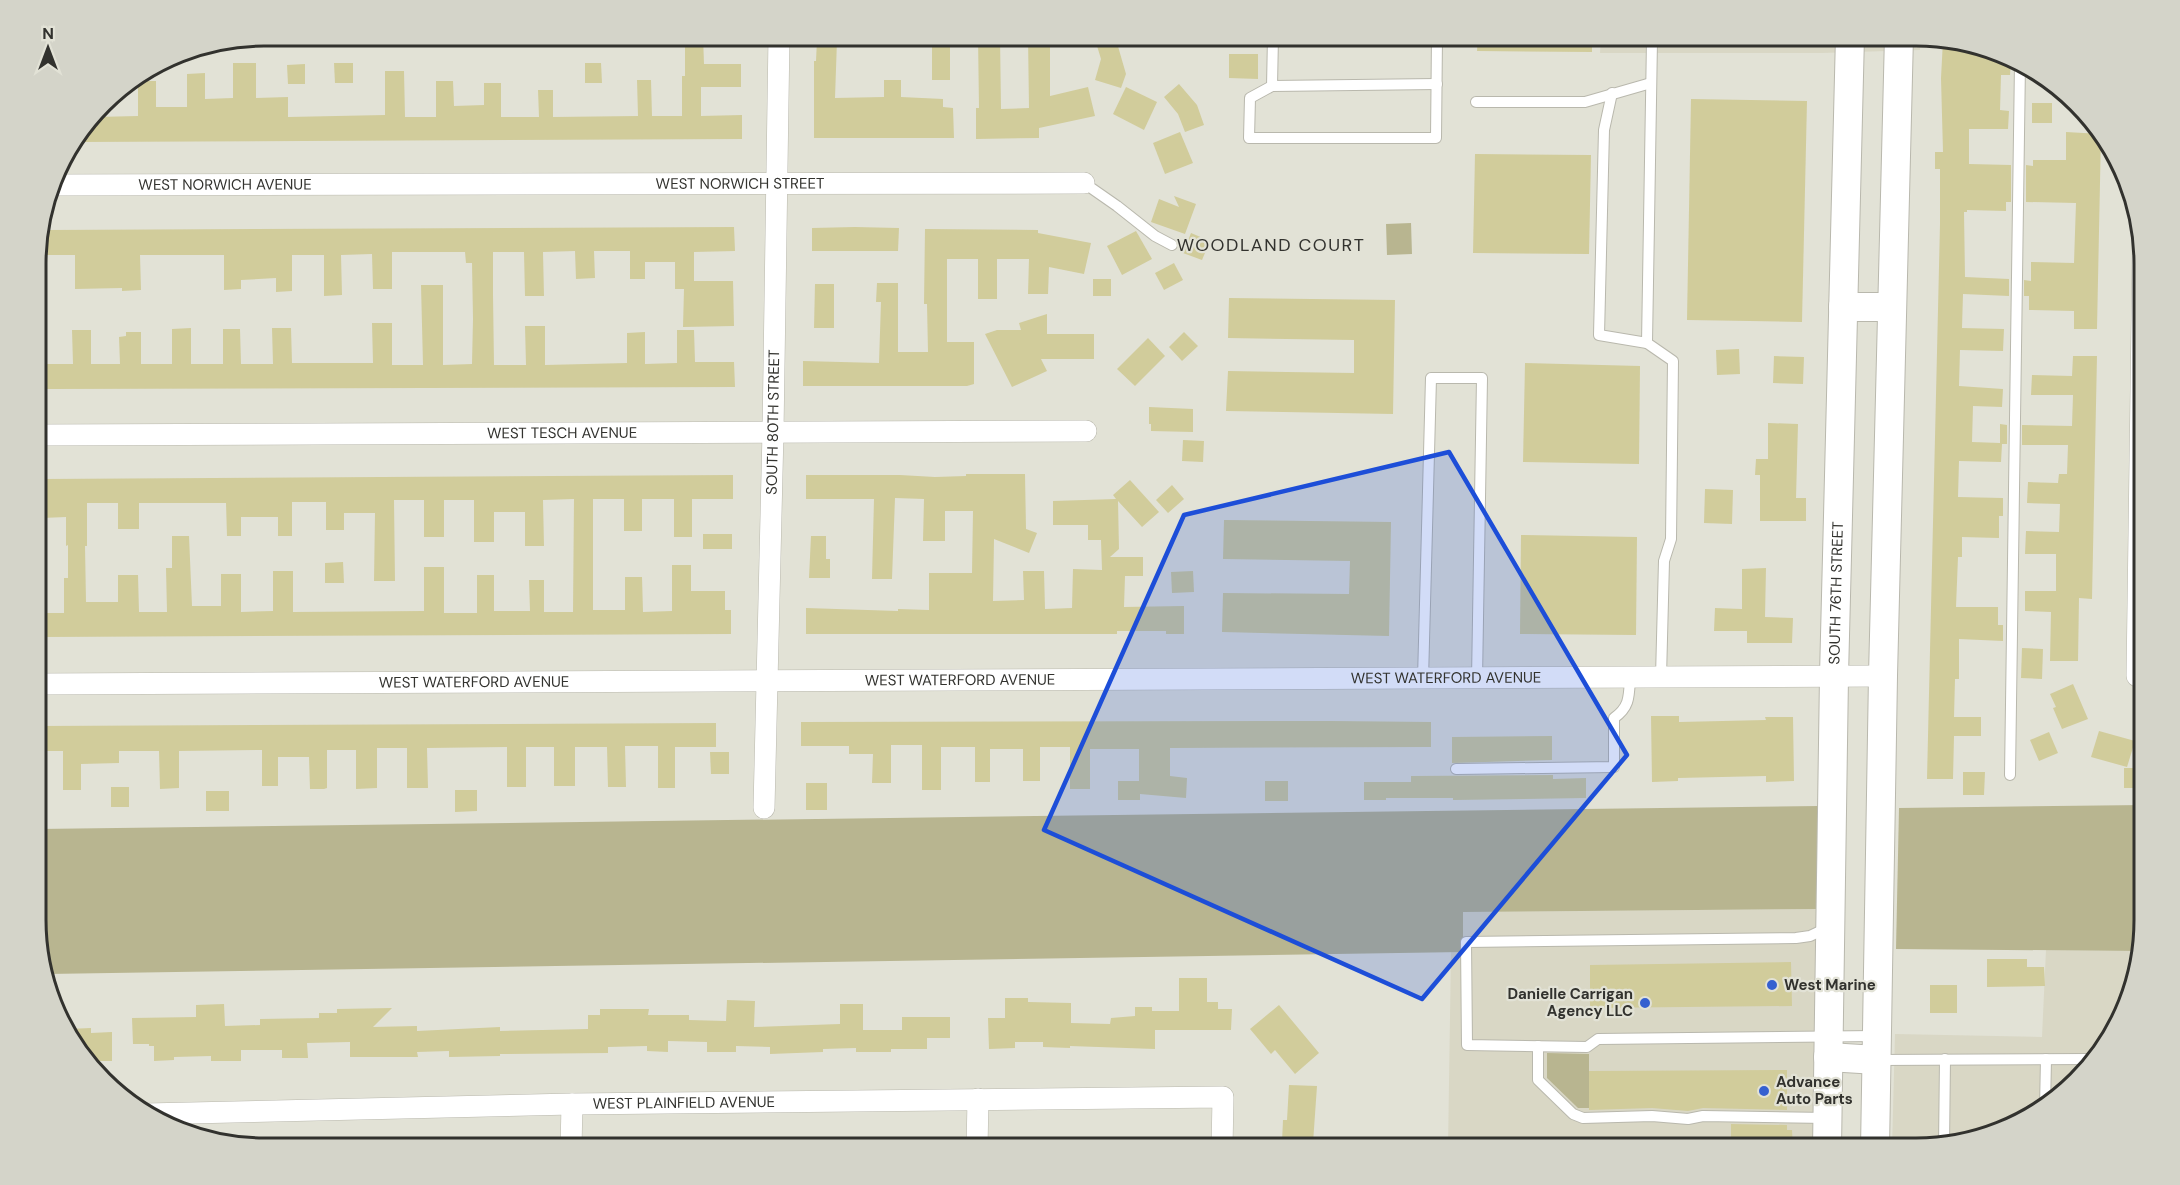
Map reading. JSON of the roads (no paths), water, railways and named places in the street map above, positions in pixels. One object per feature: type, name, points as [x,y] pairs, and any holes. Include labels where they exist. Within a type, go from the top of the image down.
[{"type":"main road","name":"SOUTH 76TH STREET","points":[[1827,1138],[1834,676],[1850,46]]},
{"type":"main road","points":[[1875,1138],[1883,676],[1899,46]]},
{"type":"main road","points":[[1843,307],[1892,307]]},
{"type":"main road","points":[[1828,1047],[1877,1048]]},
{"type":"street","name":"SOUTH 80TH STREET","points":[[764,808],[779,46]]},
{"type":"street","name":"WEST NORWICH STREET","points":[[397,184],[1084,183]]},
{"type":"street","name":"WEST NORWICH AVENUE","points":[[62,184],[397,184]]},
{"type":"street","name":"WEST TESCH AVENUE","points":[[46,435],[1086,430]]},
{"type":"street","name":"WEST WATERFORD AVENUE","points":[[46,684],[768,680],[1423,680],[1883,676]]},
{"type":"street","name":"WEST PLAINFIELD AVENUE","points":[[164,1114],[572,1104],[1223,1097],[1222,1138]]},
{"type":"street","points":[[977,1138],[978,1099]]},
{"type":"street","points":[[571,1138],[572,1104]]},
{"type":"lane","points":[[1272,86],[1273,46]]},
{"type":"lane","points":[[1437,46],[1437,84],[1436,138],[1249,138],[1250,98],[1272,86],[1437,84]]},
{"type":"lane","points":[[1647,343],[1652,46]]},
{"type":"lane","points":[[2010,775],[2020,74]]},
{"type":"lane","points":[[1476,102],[1585,102],[1651,83]]},
{"type":"lane","points":[[1612,93],[1604,130],[1599,335],[1647,343],[1673,361],[1671,539],[1664,561],[1661,677]]},
{"type":"lane","points":[[1084,183],[1155,236],[1172,245]]},
{"type":"lane","points":[[1423,680],[1431,378],[1482,378],[1478,679]]},
{"type":"lane","points":[[1456,769],[1614,767],[1614,718],[1622,713],[1629,699],[1630,677]]},
{"type":"lane","points":[[1828,1047],[1598,1039],[1587,1047],[1467,1045],[1466,942],[1796,938],[1810,936],[1830,926]]},
{"type":"lane","points":[[1538,1046],[1538,1080],[1573,1114],[1583,1118],[1652,1116],[1688,1119],[1703,1116],[1827,1118]]},
{"type":"lane","points":[[1877,1048],[1946,1059],[2083,1059]]},
{"type":"lane","points":[[1944,1137],[1946,1059]]},
{"type":"lane","points":[[2045,1095],[2046,1059]]},
{"type":"place","name":"West Marine","points":[[1772,985]]},
{"type":"place","name":"Danielle Carrigan Agency LLC","points":[[1645,1003]]},
{"type":"place","name":"Advance Auto Parts","points":[[1764,1091]]},
{"type":"district","name":"WOODLAND COURT","points":[[1271,245]]}]
